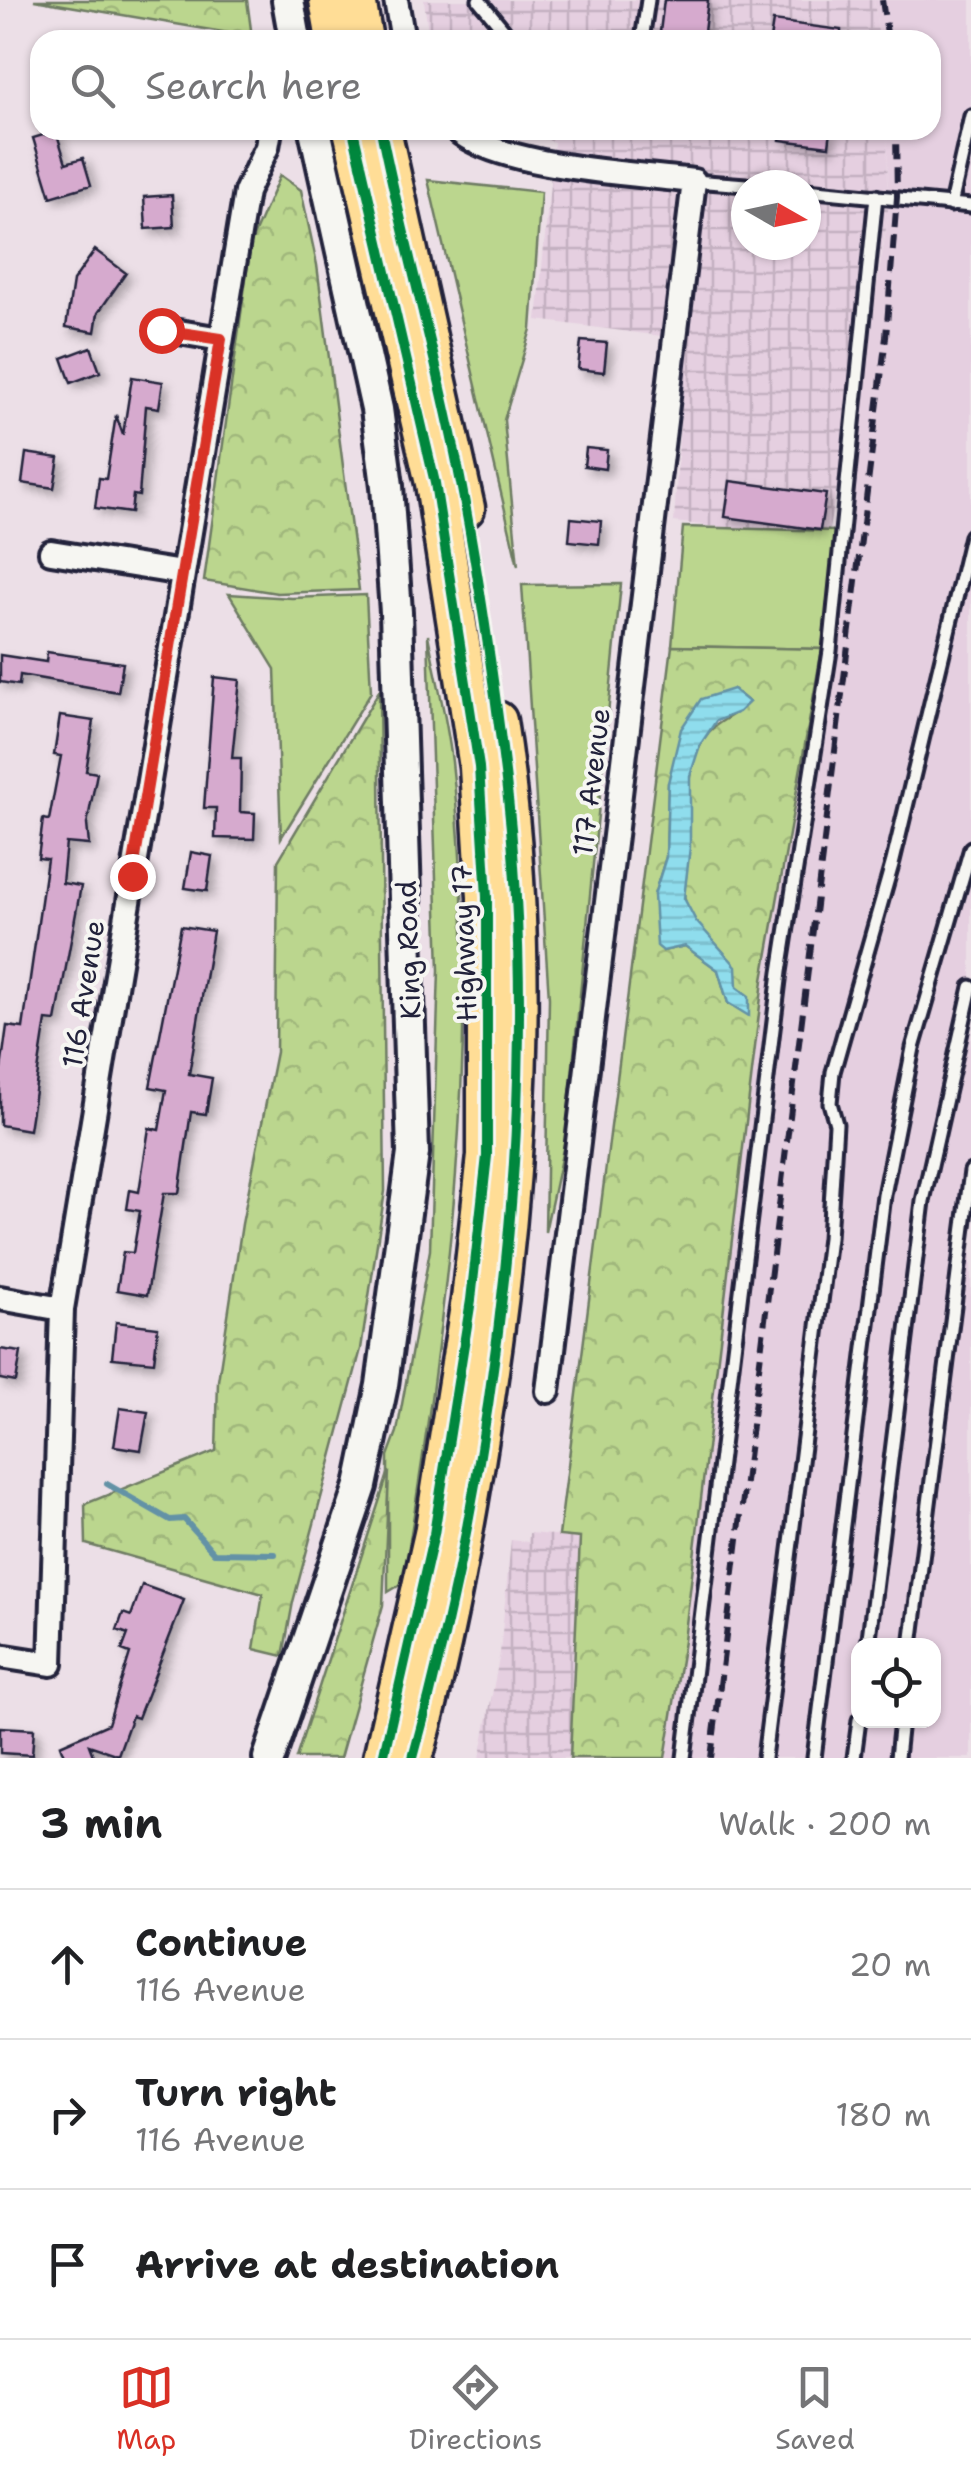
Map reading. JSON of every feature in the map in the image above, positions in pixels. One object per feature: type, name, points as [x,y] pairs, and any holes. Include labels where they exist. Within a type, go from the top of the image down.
[{"type":"highway","points":[[329,0],[334,30]]},
{"type":"highway","points":[[356,0],[361,30]]},
{"type":"highway","name":"Highway 17","points":[[355,140],[434,483],[478,768],[488,988],[487,1156],[472,1300],[434,1534],[383,1758]]},
{"type":"highway","name":"Highway 17","points":[[383,140],[460,477],[503,756],[517,1024],[515,1160],[500,1304],[463,1541],[413,1758]]},
{"type":"street","points":[[288,0],[288,30]]},
{"type":"street","points":[[396,0],[401,30]]},
{"type":"street","name":"116 Avenue","points":[[0,1656],[51,1664],[62,1308],[246,192],[268,140]]},
{"type":"street","name":"King Road","points":[[269,1758],[362,1486],[382,1385],[412,1152],[397,632],[387,486],[377,409],[317,140]]},
{"type":"street","points":[[468,140],[524,158],[694,181]]},
{"type":"street","name":"117 Avenue","points":[[548,1390],[694,181]]},
{"type":"street","points":[[161,330],[221,339]]},
{"type":"street","points":[[51,552],[182,573]]},
{"type":"street","points":[[0,1298],[62,1308]]},
{"type":"lane","points":[[479,0],[504,30]]},
{"type":"lane","points":[[644,30],[648,0]]},
{"type":"lane","points":[[950,205],[971,116]]},
{"type":"lane","points":[[694,181],[731,184]]},
{"type":"lane","points":[[821,191],[971,206]]},
{"type":"lane","points":[[684,1758],[780,972],[830,651],[876,196]]},
{"type":"lane","points":[[764,1758],[829,1238],[836,1124],[830,1104],[833,1072],[893,861],[971,536]]},
{"type":"lane","points":[[814,1758],[884,1195],[912,1048],[971,848]]},
{"type":"lane","points":[[869,1638],[924,1201],[971,987]]},
{"type":"lane","points":[[911,1638],[971,1172]]},
{"type":"lane","points":[[854,1758],[857,1728]]},
{"type":"lane","points":[[897,1758],[900,1728]]},
{"type":"shaded area","points":[[424,0],[874,0],[878,30],[428,30]]},
{"type":"shaded area","points":[[874,0],[971,0],[971,1758],[665,1758],[684,1641],[763,980],[822,649],[836,531],[888,218],[887,140],[941,140],[941,30],[878,30]]},
{"type":"shaded area","points":[[547,140],[887,140],[888,218],[827,539],[674,522],[685,339],[537,320],[554,142]]},
{"type":"shaded area","points":[[529,1533],[580,1537],[570,1758],[480,1758],[500,1653],[511,1540],[528,1542]]},
{"type":"green space","points":[[34,0],[247,0],[251,30],[211,30]]},
{"type":"green space","points":[[280,175],[301,190],[317,265],[359,590],[277,593],[204,581],[251,242]]},
{"type":"green space","points":[[428,180],[541,192],[531,329],[504,420],[518,566]]},
{"type":"green space","points":[[683,527],[836,531],[822,649],[672,646]]},
{"type":"green space","points":[[621,584],[566,1135],[545,1232],[549,998],[522,585]]},
{"type":"green space","points":[[229,594],[292,598],[366,595],[371,692],[281,838],[275,669]]},
{"type":"green space","points":[[428,635],[450,746],[461,865],[462,1071],[456,1174],[434,1379],[403,1583],[388,1592],[388,1456],[397,1432],[430,1250],[439,970]]},
{"type":"green space","points":[[672,646],[822,649],[763,980],[684,1641],[665,1758],[570,1758],[580,1538],[559,1536]],"holes":[[[733,689],[749,702],[714,727],[703,740],[693,763],[689,789],[684,897],[691,914],[721,949],[734,973],[728,1003],[718,970],[685,946],[663,951],[654,895],[666,857],[668,783]]]},
{"type":"green space","points":[[379,691],[385,1191],[361,1349],[293,1602],[283,1656],[254,1649],[263,1594],[86,1544],[85,1504],[216,1451],[218,1381],[242,1224],[276,1052],[278,861]]},
{"type":"green space","points":[[389,1471],[383,1605],[340,1758],[296,1758]]},
{"type":"water","points":[[733,689],[749,702],[739,712],[716,721],[700,745],[690,776],[690,847],[684,898],[696,921],[736,966],[737,987],[749,996],[749,1016],[728,1003],[718,970],[685,946],[663,951],[657,946],[654,895],[666,857],[668,783],[681,729],[701,699]]},
{"type":"building","points":[[664,0],[708,0],[704,30],[660,30]]},
{"type":"building","points":[[773,21],[841,30],[772,30]]},
{"type":"building","points":[[34,140],[59,140],[66,163],[83,158],[91,185],[51,197]]},
{"type":"building","points":[[780,140],[830,140],[829,146]]},
{"type":"building","points":[[172,195],[174,227],[146,229],[144,197]]},
{"type":"building","points":[[95,250],[126,273],[98,313],[95,332],[66,327],[73,281]]},
{"type":"building","points":[[581,341],[607,343],[604,372],[578,369]]},
{"type":"building","points":[[91,347],[100,372],[71,383],[62,358]]},
{"type":"building","points":[[132,377],[163,382],[159,408],[146,406],[139,496],[133,495],[131,513],[95,508],[99,478],[106,479],[116,415],[123,435]]},
{"type":"building","points":[[586,448],[607,450],[605,469],[584,466]]},
{"type":"building","points":[[26,453],[59,458],[54,488],[22,483]]},
{"type":"building","points":[[730,481],[826,494],[820,530],[725,517]]},
{"type":"building","points":[[571,518],[601,521],[599,544],[569,541]]},
{"type":"building","points":[[47,652],[123,663],[118,692],[20,675],[19,685],[0,682],[0,655],[46,662]]},
{"type":"building","points":[[214,677],[240,680],[232,758],[241,758],[240,812],[255,813],[254,839],[215,838],[216,808],[204,808]]},
{"type":"building","points":[[60,716],[94,721],[86,771],[97,773],[87,824],[89,845],[66,843],[62,883],[81,886],[56,1021],[46,1020],[29,1130],[0,1125],[0,1076],[7,1026],[23,1028],[47,859],[38,858],[43,819],[49,820],[61,756],[54,755]]},
{"type":"building","points":[[191,852],[212,856],[207,891],[185,888]]},
{"type":"building","points":[[181,926],[213,931],[189,1074],[212,1078],[206,1114],[191,1112],[179,1193],[164,1193],[147,1295],[117,1290],[123,1252],[133,1253],[140,1211],[127,1209],[130,1190],[139,1192],[149,1128],[159,1130],[166,1090],[150,1087]]},
{"type":"building","points":[[116,1322],[158,1327],[154,1362],[112,1358]]},
{"type":"building","points":[[0,1349],[21,1352],[16,1382],[0,1379]]},
{"type":"building","points":[[120,1408],[148,1412],[141,1450],[114,1446]]},
{"type":"building","points":[[142,1585],[184,1600],[138,1718],[132,1716],[118,1755],[89,1745],[94,1758],[65,1758],[60,1745],[108,1724],[130,1653],[122,1650],[128,1634],[117,1630],[123,1613],[131,1616]]},
{"type":"building","points":[[0,1727],[34,1729],[32,1755],[0,1753]]},
{"type":"waterway","points":[[107,1484],[170,1520],[184,1519],[214,1553],[275,1554]]},
{"type":"railway","points":[[882,0],[886,30]]},
{"type":"railway","points":[[711,1758],[886,337],[897,197],[896,140]]},
{"type":"cycle path","points":[[355,140],[435,483],[479,767],[487,897],[487,1156],[471,1300],[434,1534],[383,1758]]},
{"type":"cycle path","points":[[383,140],[451,434],[479,588],[505,773],[516,893],[519,1016],[505,1269],[489,1396],[443,1642],[413,1758]]},
{"type":"route","points":[[132,876],[221,339],[161,330]]}]
